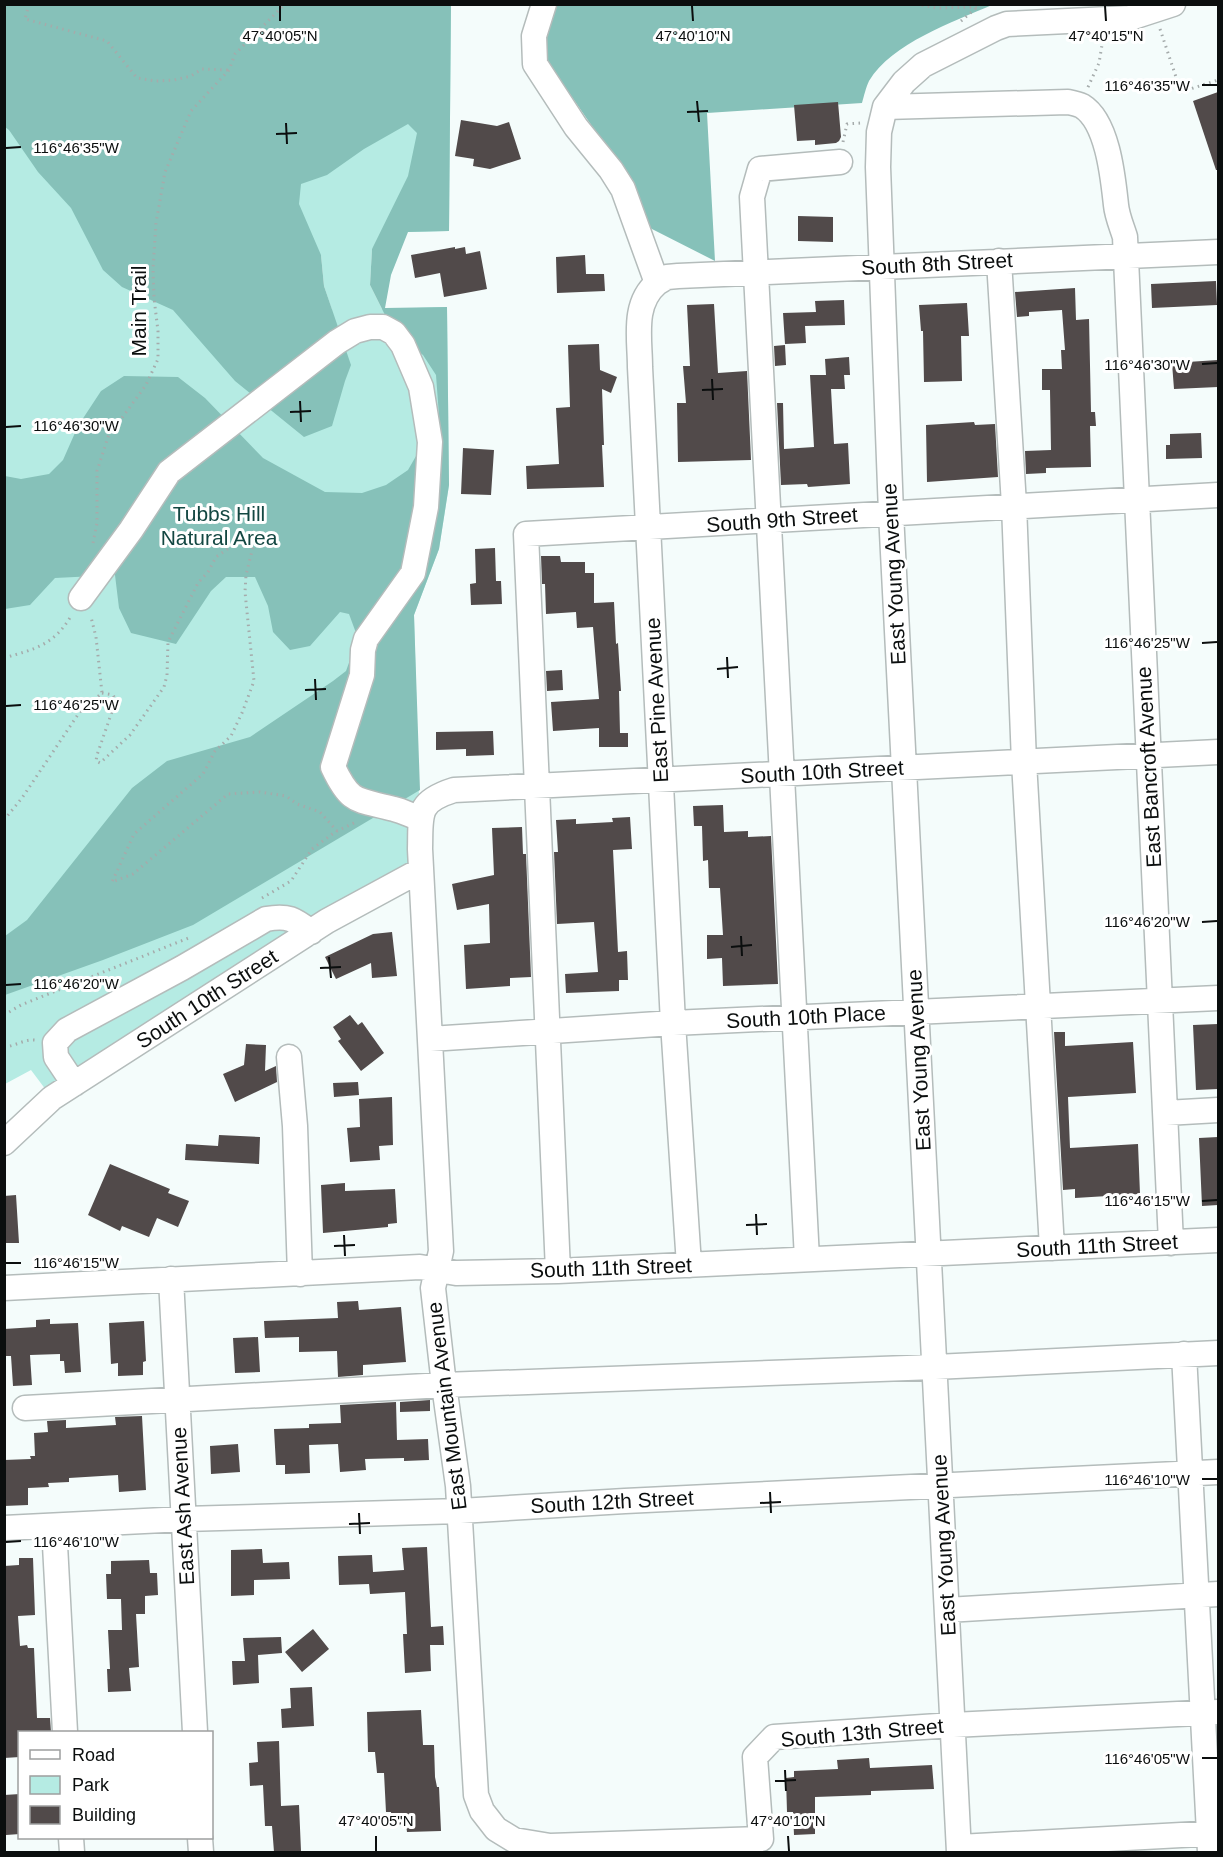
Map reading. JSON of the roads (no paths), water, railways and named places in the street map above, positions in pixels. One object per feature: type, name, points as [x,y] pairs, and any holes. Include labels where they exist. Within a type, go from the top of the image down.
[{"type":"street","points":[[544,4],[534,36],[535,64],[576,127],[611,170],[623,189],[657,283]]},
{"type":"street","points":[[885,107],[904,82],[923,65],[1007,24],[1130,18],[1164,8]]},
{"type":"street","name":"East Bancroft Avenue","points":[[885,107],[1068,102],[1080,105],[1088,111],[1109,155],[1116,207],[1125,237],[1135,500],[1171,1243]]},
{"type":"street","name":"East Young Avenue","points":[[885,107],[879,132],[880,267],[959,1850]]},
{"type":"street","points":[[807,1259],[752,197],[760,169],[840,162]]},
{"type":"street","name":"South 8th Street","points":[[657,283],[667,277],[678,276],[1218,252]]},
{"type":"street","points":[[999,261],[1014,505],[1024,762],[1052,1248]]},
{"type":"street","name":"East Pine Avenue","points":[[657,283],[645,296],[639,314],[673,1023],[689,1265]]},
{"type":"street","points":[[81,598],[131,530],[169,472],[355,331],[370,327],[383,327],[394,333],[403,345],[421,387],[428,425],[430,442],[426,507],[413,573],[366,639],[362,675],[333,767],[341,785],[354,800],[384,807],[425,810]]},
{"type":"street","name":"South 9th Street","points":[[537,786],[526,534],[1218,495]]},
{"type":"street","name":"South 10th Street","points":[[425,810],[438,795],[454,790],[1218,752]]},
{"type":"street","points":[[537,786],[558,1271]]},
{"type":"street","name":"East Mountain Avenue","points":[[425,810],[421,870],[441,1251],[433,1288],[460,1511],[476,1796],[482,1811],[496,1829]]},
{"type":"street","name":"South 10th Street","points":[[4,1143],[52,1098],[311,932],[421,870]]},
{"type":"street","points":[[74,1084],[56,1057],[55,1043],[67,1030],[182,968],[266,919],[280,916],[295,920],[311,932]]},
{"type":"street","name":"South 10th Place","points":[[430,1039],[673,1023],[1218,998]]},
{"type":"street","points":[[289,1056],[295,1126],[300,1274]]},
{"type":"street","points":[[1166,1113],[1218,1110]]},
{"type":"street","name":"South 11th Street","points":[[4,1288],[420,1267],[456,1273],[558,1271],[1218,1240]]},
{"type":"street","name":"East Ash Avenue","points":[[171,1280],[195,1731]]},
{"type":"street","points":[[25,1408],[444,1385],[935,1367],[1218,1353]]},
{"type":"street","points":[[959,1850],[1212,1840],[1207,1595],[1190,1473],[1184,1354]]},
{"type":"street","name":"South 12th Street","points":[[4,1528],[184,1519],[460,1511],[1218,1472]]},
{"type":"street","points":[[54,1526],[66,1731]]},
{"type":"street","points":[[947,1610],[1207,1595]]},
{"type":"street","name":"South 13th Street","points":[[496,1829],[514,1840],[550,1846],[761,1839],[755,1757],[774,1737],[1210,1712]]},
{"type":"park label","name":"Tubbs Hill Natural Area","points":[[219,526]]}]
